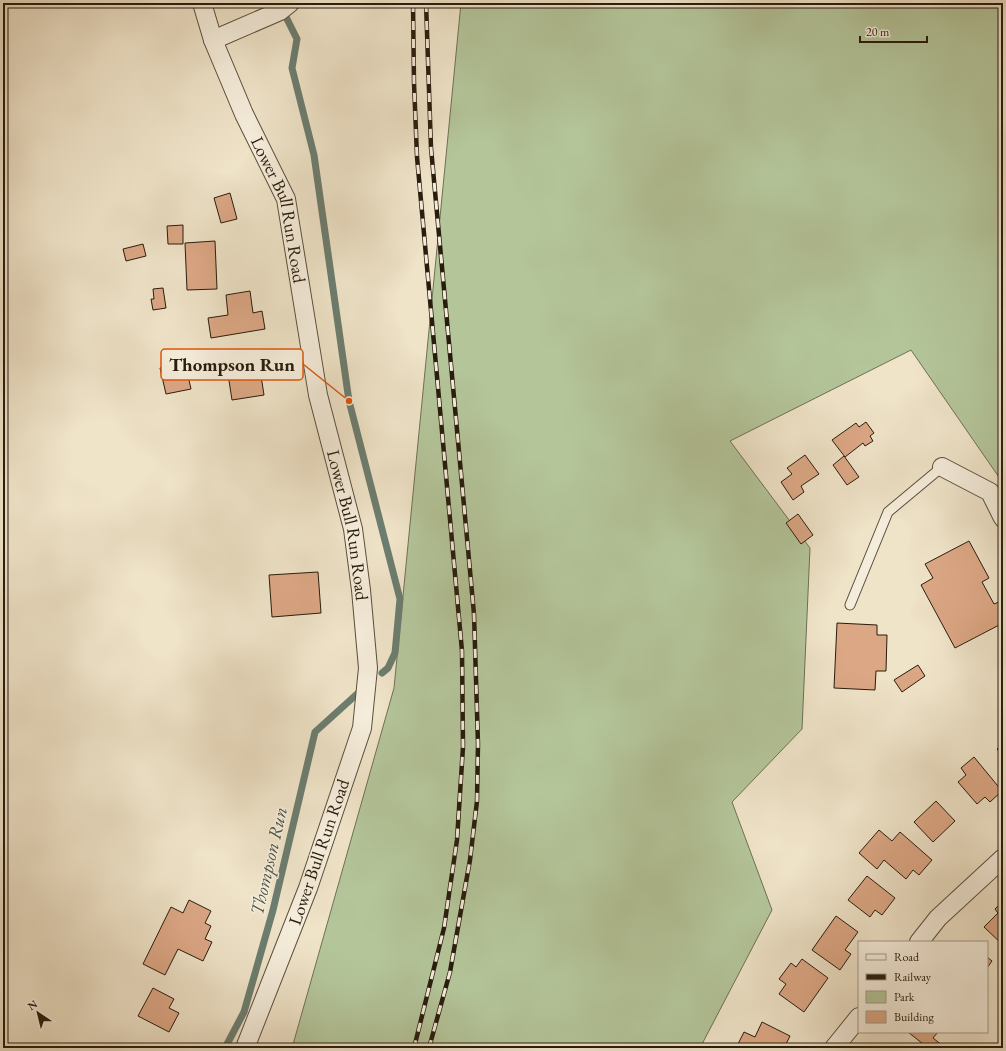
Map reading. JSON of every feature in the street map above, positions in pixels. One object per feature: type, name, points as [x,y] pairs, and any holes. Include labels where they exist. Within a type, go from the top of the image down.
[{"type":"street","name":"Lower Bull Run Road","points":[[202,3],[213,40],[244,114],[286,199],[318,395],[352,529],[362,590],[368,668],[362,728],[308,888],[245,1048]]},
{"type":"street","points":[[213,40],[280,11],[289,4]]},
{"type":"street","points":[[942,467],[990,492],[1003,518]]},
{"type":"street","points":[[920,941],[938,918],[1003,858]]},
{"type":"street","points":[[834,1048],[858,1018]]},
{"type":"lane","points":[[850,605],[888,512],[942,467]]},
{"type":"green space","points":[[461,3],[1003,3],[1003,483],[911,350],[730,441],[810,548],[802,729],[732,802],[772,910],[700,1048],[292,1048],[394,688]]},
{"type":"building","points":[[230,193],[237,219],[221,223],[214,198]]},
{"type":"building","points":[[183,225],[183,244],[168,244],[167,226]]},
{"type":"building","points":[[215,241],[217,289],[187,290],[185,243]]},
{"type":"building","points":[[143,244],[146,256],[126,261],[123,249]]},
{"type":"building","points":[[163,288],[166,308],[153,310],[151,299],[154,299],[153,289]]},
{"type":"building","points":[[250,291],[253,313],[262,311],[265,329],[211,338],[208,318],[228,315],[226,295]]},
{"type":"building","points":[[185,362],[191,389],[166,394],[160,368]]},
{"type":"building","points":[[259,363],[264,395],[232,400],[227,368]]},
{"type":"building","points":[[866,422],[874,433],[870,436],[873,441],[865,446],[863,443],[845,457],[832,440],[856,423],[859,427]]},
{"type":"building","points":[[805,455],[819,474],[801,486],[804,492],[793,500],[781,482],[792,474],[787,468]]},
{"type":"building","points":[[844,456],[859,477],[847,485],[833,465]]},
{"type":"building","points":[[798,514],[813,535],[801,544],[786,523]]},
{"type":"building","points":[[969,541],[989,578],[982,582],[994,604],[1001,601],[1003,606],[1003,623],[955,648],[921,585],[933,578],[925,564]]},
{"type":"building","points":[[318,572],[321,613],[272,617],[269,575]]},
{"type":"building","points":[[837,623],[877,625],[877,635],[887,635],[886,671],[876,671],[875,690],[834,688]]},
{"type":"building","points":[[918,665],[925,676],[902,692],[894,680]]},
{"type":"building","points":[[1003,744],[1003,756],[997,749]]},
{"type":"building","points":[[974,757],[1002,791],[990,802],[985,797],[977,804],[958,782],[966,775],[961,768]]},
{"type":"building","points":[[936,801],[955,821],[933,842],[914,822]]},
{"type":"building","points":[[879,830],[892,841],[900,832],[932,860],[919,875],[913,870],[906,879],[884,860],[877,869],[859,853]]},
{"type":"building","points":[[867,876],[895,898],[882,915],[875,910],[870,917],[848,900]]},
{"type":"building","points":[[189,900],[211,911],[205,923],[211,926],[205,939],[212,942],[203,961],[178,949],[165,975],[143,964],[171,907],[183,913]]},
{"type":"building","points":[[1003,901],[1003,945],[984,927],[998,913],[995,909]]},
{"type":"building","points":[[836,916],[858,932],[845,950],[851,954],[840,970],[812,950]]},
{"type":"building","points":[[988,958],[992,961],[988,967]]},
{"type":"building","points":[[802,959],[828,978],[804,1012],[779,994],[786,984],[779,979],[791,963],[796,967]]},
{"type":"building","points":[[153,988],[174,999],[169,1008],[179,1013],[169,1032],[138,1016]]},
{"type":"building","points":[[762,1022],[790,1036],[784,1048],[736,1048],[744,1032],[755,1037]]},
{"type":"building","points":[[909,1033],[937,1033],[933,1038],[943,1046],[941,1048],[928,1048]]},
{"type":"waterway","name":"Thompson Run","points":[[282,9],[297,39],[292,68],[314,155],[349,401],[400,599],[395,653],[388,668],[382,673]]},
{"type":"waterway","name":"Thompson Run","points":[[225,1048],[244,1012],[273,910],[315,732],[357,694]]},
{"type":"railway","points":[[413,3],[417,157],[462,651],[463,747],[457,840],[444,928],[414,1048]]},
{"type":"railway","points":[[426,3],[431,148],[474,614],[478,744],[477,801],[470,860],[450,972],[429,1048]]},
{"type":"place","name":"Thompson Run","points":[[349,401]]}]
